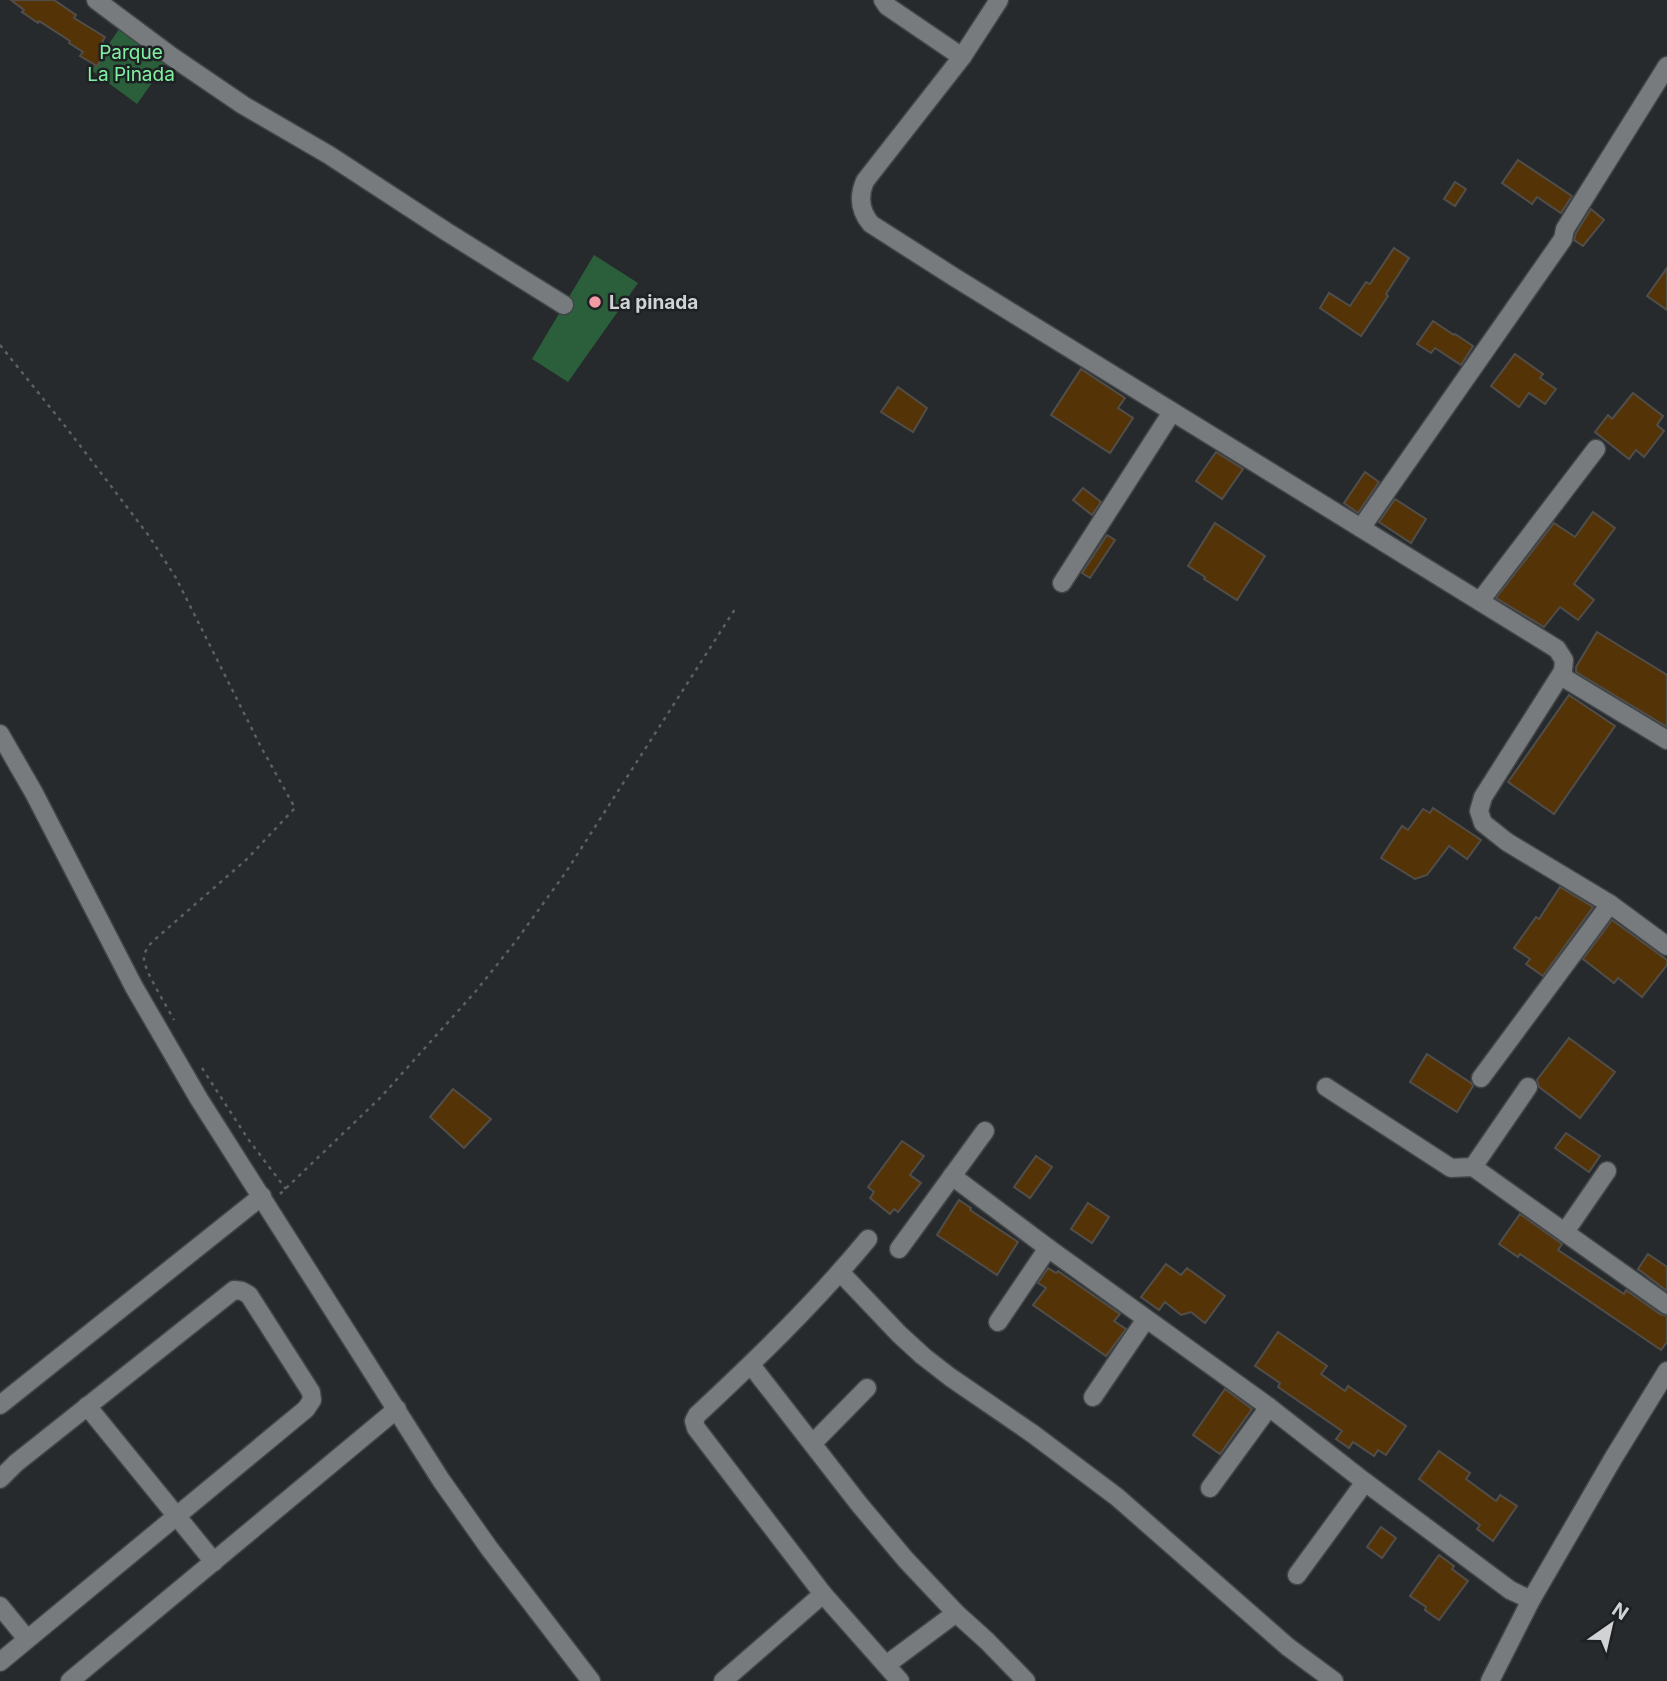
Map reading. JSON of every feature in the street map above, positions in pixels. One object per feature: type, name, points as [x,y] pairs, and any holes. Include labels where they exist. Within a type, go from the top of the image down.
[{"type":"street","points":[[96,0],[243,105],[329,155],[564,305]]},
{"type":"street","points":[[883,0],[887,6],[962,57]]},
{"type":"street","points":[[999,0],[962,57],[865,181],[860,198],[867,219],[954,277],[1557,649],[1564,660],[1561,676],[1483,797],[1480,817],[1483,823],[1507,842],[1610,904],[1667,946]]},
{"type":"street","points":[[1360,528],[1563,239],[1565,229],[1667,66]]},
{"type":"street","points":[[1062,583],[1172,412]]},
{"type":"street","points":[[1480,601],[1596,449]]},
{"type":"street","points":[[1561,676],[1667,740]]},
{"type":"street","points":[[0,734],[34,793],[158,1030],[199,1099],[441,1480],[482,1539],[591,1681]]},
{"type":"street","points":[[1481,1078],[1610,904]]},
{"type":"street","points":[[1326,1087],[1451,1168],[1473,1167],[1667,1305]]},
{"type":"street","points":[[1473,1167],[1528,1087]]},
{"type":"street","points":[[899,1249],[985,1131]]},
{"type":"street","points":[[1565,1232],[1607,1171]]},
{"type":"street","points":[[952,1176],[1269,1407],[1510,1590],[1531,1600]]},
{"type":"street","points":[[0,1405],[265,1201]]},
{"type":"street","points":[[868,1240],[841,1273],[694,1421],[822,1594],[900,1681]]},
{"type":"street","points":[[998,1321],[1048,1248]]},
{"type":"street","points":[[841,1273],[898,1334],[923,1356],[1117,1497],[1288,1647],[1334,1681]]},
{"type":"street","points":[[0,1479],[16,1463],[234,1290],[249,1295],[311,1392],[312,1400],[306,1409],[0,1662]]},
{"type":"street","points":[[1093,1397],[1146,1319]]},
{"type":"street","points":[[751,1365],[906,1560],[1023,1680]]},
{"type":"street","points":[[1490,1681],[1531,1600],[1667,1371]]},
{"type":"street","points":[[813,1443],[867,1388]]},
{"type":"street","points":[[87,1406],[215,1562]]},
{"type":"street","points":[[1210,1488],[1269,1407]]},
{"type":"street","points":[[70,1681],[397,1409]]},
{"type":"street","points":[[1297,1575],[1365,1482]]},
{"type":"street","points":[[723,1681],[822,1594]]},
{"type":"street","points":[[0,1606],[27,1639]]},
{"type":"street","points":[[886,1665],[956,1613]]},
{"type":"path","points":[[0,345],[149,536],[176,578],[261,747],[295,808],[247,859],[152,942],[146,951],[144,958],[147,969],[178,1026]]},
{"type":"path","points":[[265,1201],[286,1189],[381,1097],[476,991],[516,941],[566,872],[737,606]]},
{"type":"path","points":[[197,1060],[248,1139],[286,1189]]},
{"type":"green space","name":"Parque La Pinada","points":[[124,22],[171,56],[137,104],[91,70]]},
{"type":"green space","name":"La pinada","points":[[594,255],[638,283],[568,382],[532,359]]},
{"type":"building","points":[[11,0],[54,0],[76,15],[74,18],[105,37],[102,42],[109,47],[97,66],[80,56],[83,52],[69,43],[70,41],[22,12],[24,10]]},
{"type":"building","points":[[1518,160],[1572,196],[1561,213],[1537,197],[1532,204],[1502,183]]},
{"type":"building","points":[[1455,182],[1466,189],[1455,206],[1444,199]]},
{"type":"building","points":[[1591,209],[1604,220],[1583,246],[1574,240]]},
{"type":"building","points":[[1394,248],[1409,258],[1361,336],[1320,308],[1329,293],[1350,306],[1366,282],[1370,284]]},
{"type":"building","points":[[1667,268],[1667,310],[1647,296]]},
{"type":"building","points":[[1433,321],[1473,346],[1461,365],[1435,348],[1431,353],[1417,344]]},
{"type":"building","points":[[1515,354],[1543,374],[1540,378],[1556,389],[1545,404],[1529,393],[1519,407],[1491,386]]},
{"type":"building","points":[[1081,369],[1125,398],[1118,408],[1133,418],[1110,453],[1051,415]]},
{"type":"building","points":[[898,387],[927,408],[913,432],[881,412]]},
{"type":"building","points":[[1633,393],[1663,416],[1657,425],[1664,431],[1644,457],[1636,450],[1629,459],[1595,432],[1608,415],[1612,419]]},
{"type":"building","points":[[1216,452],[1243,469],[1222,499],[1196,481]]},
{"type":"building","points":[[1365,472],[1379,482],[1358,513],[1344,503]]},
{"type":"building","points":[[1083,488],[1101,502],[1092,515],[1073,500]]},
{"type":"building","points":[[1395,499],[1426,519],[1411,543],[1379,522]]},
{"type":"building","points":[[1593,512],[1615,528],[1574,584],[1594,600],[1578,620],[1560,607],[1544,627],[1496,598],[1554,523],[1575,537]]},
{"type":"building","points":[[1215,523],[1265,556],[1237,600],[1188,566]]},
{"type":"building","points":[[1107,535],[1115,540],[1090,578],[1082,573]]},
{"type":"building","points":[[1597,632],[1667,675],[1667,727],[1576,672],[1576,667]]},
{"type":"building","points":[[1569,695],[1615,726],[1554,814],[1508,782]]},
{"type":"building","points":[[1433,808],[1481,840],[1467,859],[1449,846],[1427,875],[1415,879],[1381,858],[1402,826],[1408,830],[1423,809],[1430,813]]},
{"type":"building","points":[[1560,887],[1593,907],[1543,976],[1526,964],[1530,959],[1514,948],[1536,917],[1539,919]]},
{"type":"building","points":[[1612,920],[1667,960],[1667,965],[1642,997],[1618,978],[1614,983],[1583,959]]},
{"type":"building","points":[[1569,1038],[1615,1072],[1580,1118],[1539,1087],[1537,1080]]},
{"type":"building","points":[[1427,1054],[1473,1086],[1457,1112],[1410,1082]]},
{"type":"building","points":[[453,1089],[491,1119],[464,1148],[430,1117]]},
{"type":"building","points":[[1566,1133],[1600,1156],[1589,1172],[1555,1148]]},
{"type":"building","points":[[902,1141],[924,1156],[910,1175],[921,1183],[898,1212],[894,1209],[890,1214],[870,1198],[874,1192],[868,1187]]},
{"type":"building","points":[[1036,1156],[1052,1167],[1030,1198],[1014,1187]]},
{"type":"building","points":[[959,1200],[1018,1242],[997,1275],[937,1235]]},
{"type":"building","points":[[1088,1203],[1109,1217],[1092,1243],[1071,1229]]},
{"type":"building","points":[[1520,1214],[1562,1244],[1558,1250],[1624,1294],[1626,1290],[1667,1316],[1667,1342],[1661,1350],[1520,1254],[1518,1257],[1499,1244]]},
{"type":"building","points":[[1648,1254],[1667,1267],[1667,1291],[1638,1269]]},
{"type":"building","points":[[1166,1264],[1181,1275],[1187,1268],[1225,1296],[1205,1323],[1191,1312],[1181,1315],[1165,1302],[1159,1310],[1141,1297]]},
{"type":"building","points":[[1048,1268],[1056,1273],[1058,1271],[1120,1314],[1114,1321],[1126,1329],[1106,1356],[1033,1305],[1046,1288],[1038,1283]]},
{"type":"building","points":[[1278,1332],[1327,1366],[1321,1374],[1345,1391],[1348,1386],[1406,1426],[1386,1455],[1378,1450],[1374,1456],[1353,1442],[1349,1448],[1336,1439],[1342,1431],[1278,1387],[1280,1383],[1255,1366]]},
{"type":"building","points":[[1225,1389],[1252,1409],[1220,1454],[1193,1435]]},
{"type":"building","points":[[1439,1451],[1470,1473],[1466,1479],[1496,1501],[1500,1495],[1517,1506],[1493,1541],[1477,1529],[1480,1525],[1419,1479]]},
{"type":"building","points":[[1381,1527],[1396,1538],[1382,1558],[1367,1547]]},
{"type":"building","points":[[1439,1555],[1468,1581],[1439,1620],[1410,1596]]},
{"type":"place","name":"La pinada","points":[[595,302]]}]
